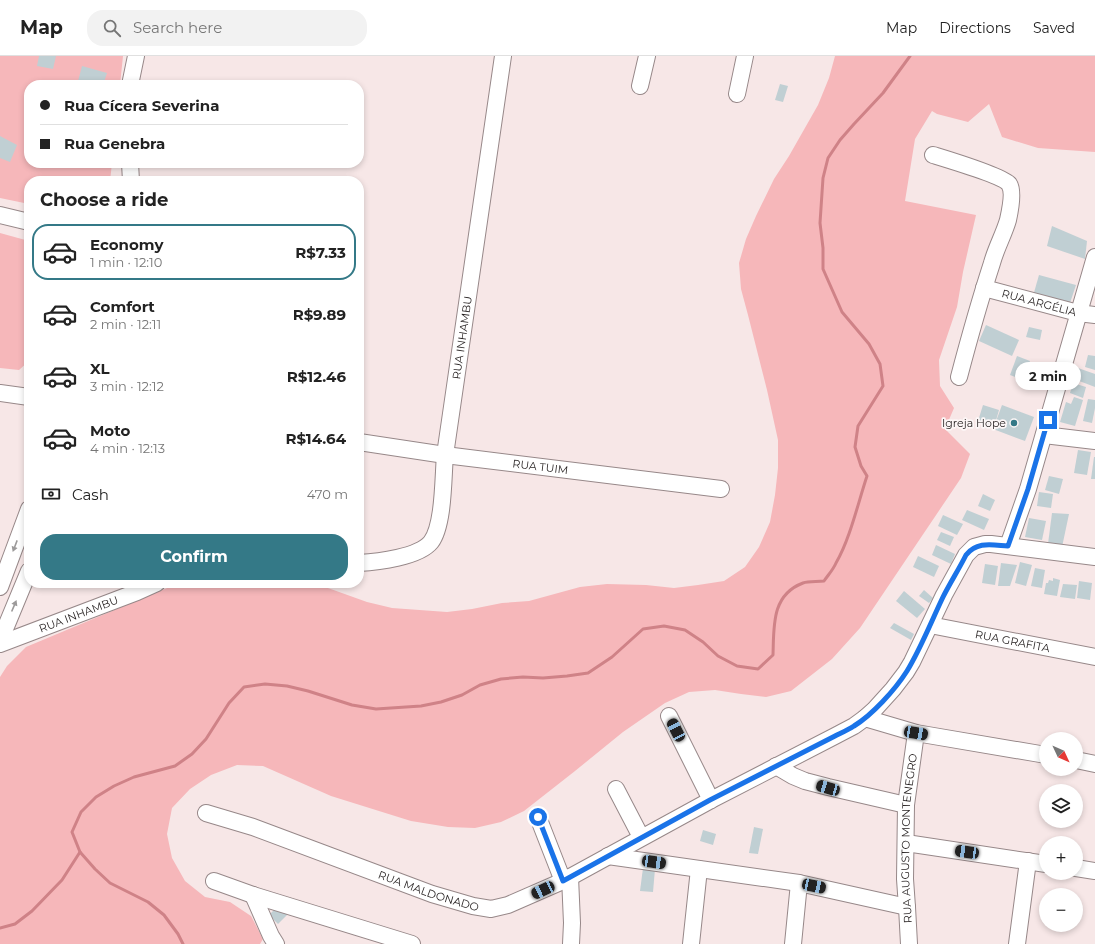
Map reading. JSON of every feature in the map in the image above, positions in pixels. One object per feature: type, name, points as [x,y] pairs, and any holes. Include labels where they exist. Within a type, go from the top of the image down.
[{"type":"street","points":[[131,80],[136,56]]},
{"type":"street","name":"RUA INHAMBU","points":[[364,564],[404,556],[422,549],[431,542],[439,523],[445,455],[503,56]]},
{"type":"street","points":[[640,86],[647,56]]},
{"type":"street","points":[[736,94],[745,56]]},
{"type":"street","points":[[932,154],[996,176],[1008,183],[1011,191],[1011,201],[1007,221],[993,257],[959,377]]},
{"type":"street","points":[[0,215],[24,221]]},
{"type":"street","points":[[1008,546],[1028,489],[1095,257]]},
{"type":"street","name":"RUA ARGÉLIA","points":[[984,288],[1078,313],[1095,315]]},
{"type":"street","points":[[0,393],[24,396]]},
{"type":"street","points":[[1044,435],[1095,441]]},
{"type":"street","name":"RUA TUIM","points":[[364,443],[445,455],[721,489]]},
{"type":"street","points":[[0,587],[24,523]]},
{"type":"street","name":"RUA MALDONADO","points":[[206,813],[253,826],[432,894],[473,906],[490,909],[498,908],[566,879],[710,800],[854,726],[865,718],[894,688],[906,672],[944,595],[966,555],[974,547],[985,544],[1095,557]]},
{"type":"street","points":[[0,641],[24,584]]},
{"type":"street","name":"RUA INHAMBU","points":[[0,644],[138,588]]},
{"type":"street","name":"RUA GRAFITA","points":[[930,625],[1095,657]]},
{"type":"street","points":[[669,716],[710,800]]},
{"type":"street","points":[[865,718],[916,733],[1039,754]]},
{"type":"street","name":"RUA AUGUSTO MONTENEGRO","points":[[909,944],[908,907],[905,879],[906,805],[916,733]]},
{"type":"street","points":[[1083,761],[1095,764]]},
{"type":"street","points":[[776,766],[793,776],[828,788],[906,805]]},
{"type":"street","points":[[616,789],[641,837]]},
{"type":"street","points":[[538,817],[566,879],[572,923],[571,944]]},
{"type":"street","points":[[906,843],[1039,863]]},
{"type":"street","points":[[608,856],[799,883],[908,907]]},
{"type":"street","points":[[1017,944],[1028,861]]},
{"type":"street","points":[[691,944],[699,869]]},
{"type":"street","points":[[1083,869],[1095,871]]},
{"type":"street","points":[[214,882],[253,896],[412,944]]},
{"type":"street","points":[[792,944],[799,883]]},
{"type":"street","points":[[253,896],[276,944]]},
{"type":"shaded area","points":[[0,56],[123,56],[121,80],[24,80],[24,168],[111,168],[111,176],[24,176],[24,203],[0,198]]},
{"type":"shaded area","points":[[835,56],[1095,56],[1095,152],[1038,148],[1002,137],[989,104],[968,122],[937,114],[932,111],[915,139],[905,201],[976,215],[963,272],[957,307],[939,360],[940,386],[954,408],[945,429],[970,454],[961,478],[860,628],[832,659],[791,691],[766,697],[715,690],[689,692],[665,703],[623,732],[524,811],[501,822],[475,828],[448,827],[411,821],[331,796],[263,766],[237,765],[211,775],[190,789],[172,808],[167,834],[172,858],[185,881],[205,897],[230,902],[251,916],[263,939],[260,944],[0,944],[0,677],[7,666],[26,647],[167,588],[328,588],[367,602],[392,608],[447,612],[502,603],[529,601],[580,587],[607,584],[646,585],[674,588],[698,585],[724,581],[745,567],[759,547],[770,522],[778,468],[778,440],[767,390],[741,289],[739,263],[746,239],[774,179],[818,105],[829,78]]},
{"type":"shaded area","points":[[0,233],[24,240],[24,366],[19,370],[0,368]]},
{"type":"building","points":[[39,56],[56,56],[53,69],[37,66]]},
{"type":"building","points":[[82,66],[107,73],[105,80],[78,80]]},
{"type":"building","points":[[780,84],[788,86],[783,102],[775,100]]},
{"type":"building","points":[[0,136],[17,145],[10,162],[0,158]]},
{"type":"building","points":[[1052,226],[1087,241],[1085,259],[1047,246]]},
{"type":"building","points":[[1039,275],[1076,285],[1069,306],[1033,296]]},
{"type":"building","points":[[986,325],[1019,340],[1012,356],[979,341]]},
{"type":"building","points":[[1029,327],[1042,330],[1040,340],[1026,337]]},
{"type":"building","points":[[1088,355],[1095,356],[1095,370],[1085,367]]},
{"type":"building","points":[[1017,356],[1030,361],[1023,380],[1010,375]]},
{"type":"building","points":[[1078,368],[1095,374],[1095,387],[1074,379]]},
{"type":"building","points":[[1073,383],[1086,387],[1083,398],[1070,393]]},
{"type":"building","points":[[1074,397],[1083,400],[1075,426],[1060,422],[1066,402],[1071,404]]},
{"type":"building","points":[[1088,399],[1095,400],[1092,423],[1083,421]]},
{"type":"building","name":"Igreja Hope","points":[[983,405],[999,410],[995,424],[1002,405],[1034,417],[1025,441],[993,429],[994,426],[978,421]]},
{"type":"building","points":[[1078,450],[1091,452],[1087,475],[1074,473]]},
{"type":"building","points":[[1094,457],[1095,479],[1091,479]]},
{"type":"building","points":[[1049,476],[1063,479],[1059,494],[1045,490]]},
{"type":"building","points":[[1039,492],[1053,494],[1051,508],[1037,506]]},
{"type":"building","points":[[983,494],[995,500],[990,511],[978,506]]},
{"type":"building","points":[[967,510],[989,519],[984,530],[962,520]]},
{"type":"building","points":[[1052,513],[1069,514],[1062,547],[1048,544]]},
{"type":"building","points":[[943,515],[963,524],[957,535],[938,526]]},
{"type":"building","points":[[1029,518],[1046,521],[1042,540],[1025,537]]},
{"type":"building","points":[[941,532],[954,537],[950,546],[937,540]]},
{"type":"building","points":[[936,545],[955,554],[951,564],[932,555]]},
{"type":"building","points":[[918,556],[939,566],[934,577],[913,567]]},
{"type":"building","points":[[1020,562],[1032,565],[1026,586],[1015,583]]},
{"type":"building","points":[[1001,563],[1017,565],[1010,586],[998,586]]},
{"type":"building","points":[[985,564],[998,566],[995,585],[982,583]]},
{"type":"building","points":[[1035,568],[1045,570],[1042,588],[1031,586]]},
{"type":"building","points":[[1053,578],[1060,580],[1057,596],[1044,594],[1046,583],[1048,583],[1049,580],[1053,581]]},
{"type":"building","points":[[1079,581],[1092,583],[1090,600],[1077,598]]},
{"type":"building","points":[[1063,584],[1077,585],[1075,599],[1060,597]]},
{"type":"building","points":[[924,590],[933,598],[929,603],[919,596]]},
{"type":"building","points":[[904,591],[925,609],[917,618],[896,601]]},
{"type":"building","points":[[894,623],[914,634],[911,640],[890,628]]},
{"type":"building","points":[[754,827],[763,829],[758,854],[749,853]]},
{"type":"building","points":[[703,830],[716,834],[713,845],[700,841]]},
{"type":"building","points":[[643,868],[655,869],[653,892],[640,891]]},
{"type":"building","points":[[279,905],[288,914],[278,924],[269,915]]},
{"type":"waterway","points":[[183,944],[178,934],[164,915],[148,902],[110,883],[95,869],[80,852],[72,832],[81,812],[96,797],[114,786],[134,777],[175,766],[192,754],[206,739],[229,703],[244,687],[265,684],[287,686],[352,705],[376,709],[421,706],[441,702],[462,695],[480,685],[501,679],[523,677],[543,678],[588,673],[612,657],[643,629],[664,626],[685,630],[703,642],[718,656],[737,666],[758,669],[773,655],[774,623],[776,613],[785,595],[793,588],[803,583],[824,581],[835,566],[841,553],[867,476],[861,466],[855,447],[858,426],[883,386],[880,364],[869,344],[842,312],[823,269],[823,248],[820,223],[823,178],[828,158],[840,140],[883,93],[910,56]]},
{"type":"waterway","points":[[0,928],[15,924],[32,911],[62,880],[80,852]]},
{"type":"place","name":"Igreja Hope","points":[[1014,423]]},
{"type":"route","points":[[538,817],[563,881],[710,800],[854,726],[865,718],[894,688],[906,672],[944,595],[970,550],[974,547],[985,544],[1008,546],[1028,489],[1048,420]]}]
